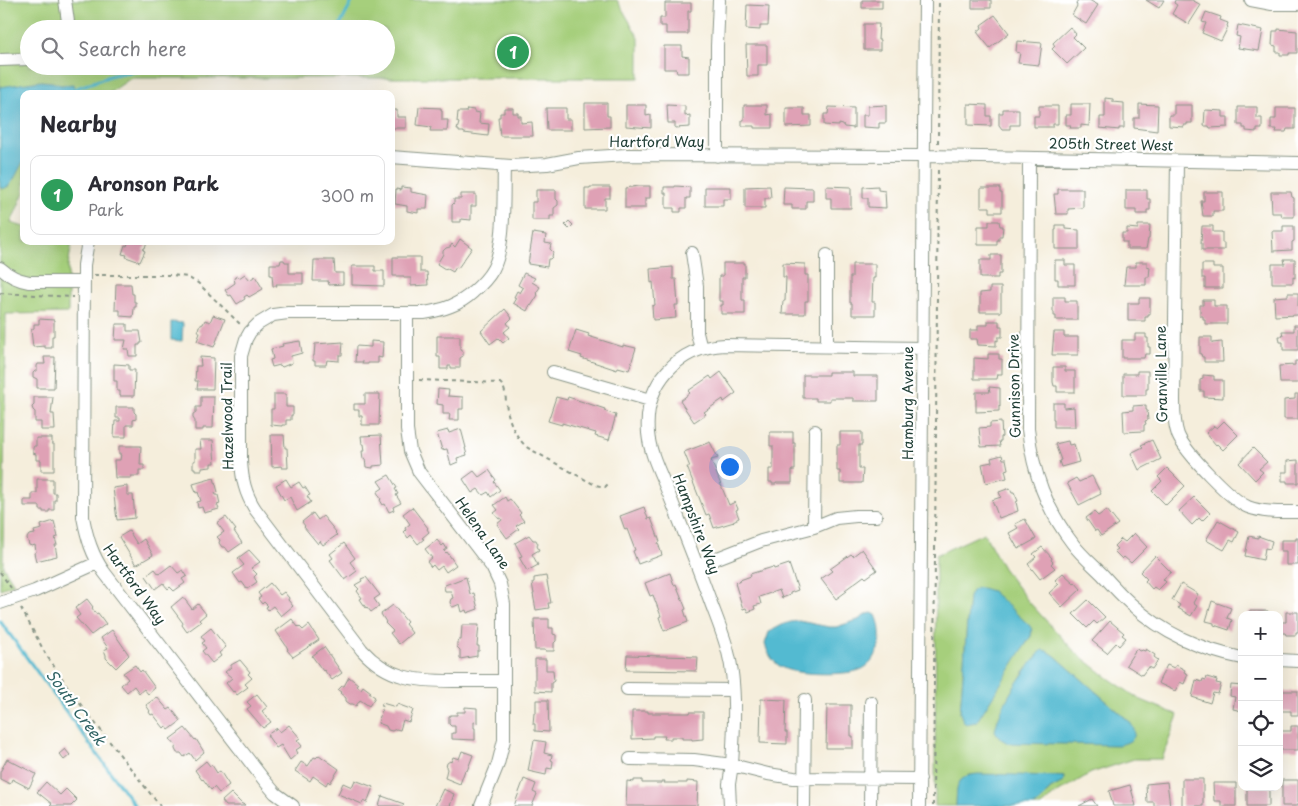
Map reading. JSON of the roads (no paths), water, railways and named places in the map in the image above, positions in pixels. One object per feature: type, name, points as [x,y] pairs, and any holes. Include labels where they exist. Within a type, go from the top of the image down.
[{"type":"street","points":[[65,0],[68,20]]},
{"type":"street","points":[[717,156],[719,0]]},
{"type":"street","name":"Hamburg Avenue","points":[[919,806],[925,0]]},
{"type":"street","points":[[1250,0],[1272,4],[1298,4]]},
{"type":"street","points":[[0,60],[20,59]]},
{"type":"street","name":"Hartford Way","points":[[395,157],[504,166],[538,165],[604,156],[924,156]]},
{"type":"street","name":"205th Street West","points":[[924,156],[1298,163]]},
{"type":"street","name":"Gunnison Drive","points":[[1029,158],[1028,429],[1032,459],[1042,491],[1056,519],[1074,545],[1126,600],[1140,612],[1176,637],[1209,650],[1238,657]]},
{"type":"street","name":"Granville Lane","points":[[1177,161],[1174,400],[1176,429],[1184,447],[1222,488],[1239,502],[1261,511],[1298,512]]},
{"type":"street","points":[[407,313],[438,310],[458,303],[475,290],[492,269],[498,256],[501,240],[504,166]]},
{"type":"street","name":"Hartford Way","points":[[87,245],[85,254],[88,278],[83,517],[90,548],[97,562],[269,787],[293,806]]},
{"type":"street","points":[[692,253],[696,286],[697,333],[701,349]]},
{"type":"street","points":[[827,254],[827,347]]},
{"type":"street","points":[[0,268],[13,278],[22,281],[88,278]]},
{"type":"street","name":"Hazelwood Trail","points":[[407,313],[288,313],[268,318],[250,332],[241,356],[241,471],[244,487],[255,508],[358,645],[376,663],[401,676],[424,681],[504,681]]},
{"type":"street","name":"Helena Lane","points":[[407,313],[408,439],[410,451],[419,472],[488,562],[500,584],[504,607],[504,732],[498,764],[481,806]]},
{"type":"street","name":"Hampshire Way","points":[[730,806],[729,784],[734,742],[732,670],[728,652],[697,566],[650,445],[647,421],[650,400],[660,380],[673,365],[687,355],[714,346],[923,348]]},
{"type":"street","points":[[553,372],[650,400]]},
{"type":"street","points":[[814,526],[815,431]]},
{"type":"street","points":[[697,566],[761,541],[836,518],[876,516]]},
{"type":"street","points":[[9,600],[35,591],[97,562]]},
{"type":"street","points":[[1283,660],[1298,661]]},
{"type":"street","points":[[627,689],[733,690]]},
{"type":"street","points":[[804,806],[805,700]]},
{"type":"street","points":[[870,806],[871,702]]},
{"type":"street","points":[[630,759],[694,760],[732,765],[784,777],[920,780]]},
{"type":"water","points":[[41,81],[61,85],[73,84],[74,90],[20,90],[20,168],[9,186],[3,189],[0,187],[0,87]]},
{"type":"water","points":[[171,322],[183,323],[182,341],[171,340]]},
{"type":"water","points":[[977,588],[992,591],[1032,630],[1031,636],[979,718],[976,722],[966,724],[960,713],[969,597],[972,591]]},
{"type":"water","points":[[872,613],[876,615],[880,629],[879,645],[873,659],[862,669],[846,673],[822,674],[790,670],[779,666],[774,661],[769,655],[765,644],[769,632],[784,624],[799,621],[836,627]]},
{"type":"water","points":[[1042,650],[1054,655],[1129,721],[1134,730],[1134,737],[1128,742],[1118,745],[1008,743],[1001,739],[995,731],[1007,698]]},
{"type":"water","points":[[970,775],[1064,777],[1063,782],[1050,789],[1041,801],[1034,806],[956,806],[957,788],[961,780]]},
{"type":"waterway","points":[[343,20],[353,0]]},
{"type":"waterway","points":[[74,89],[113,75]]},
{"type":"waterway","name":"South Creek","points":[[0,621],[135,806]]},
{"type":"place","name":"Aronson Park","points":[[513,52]]}]
